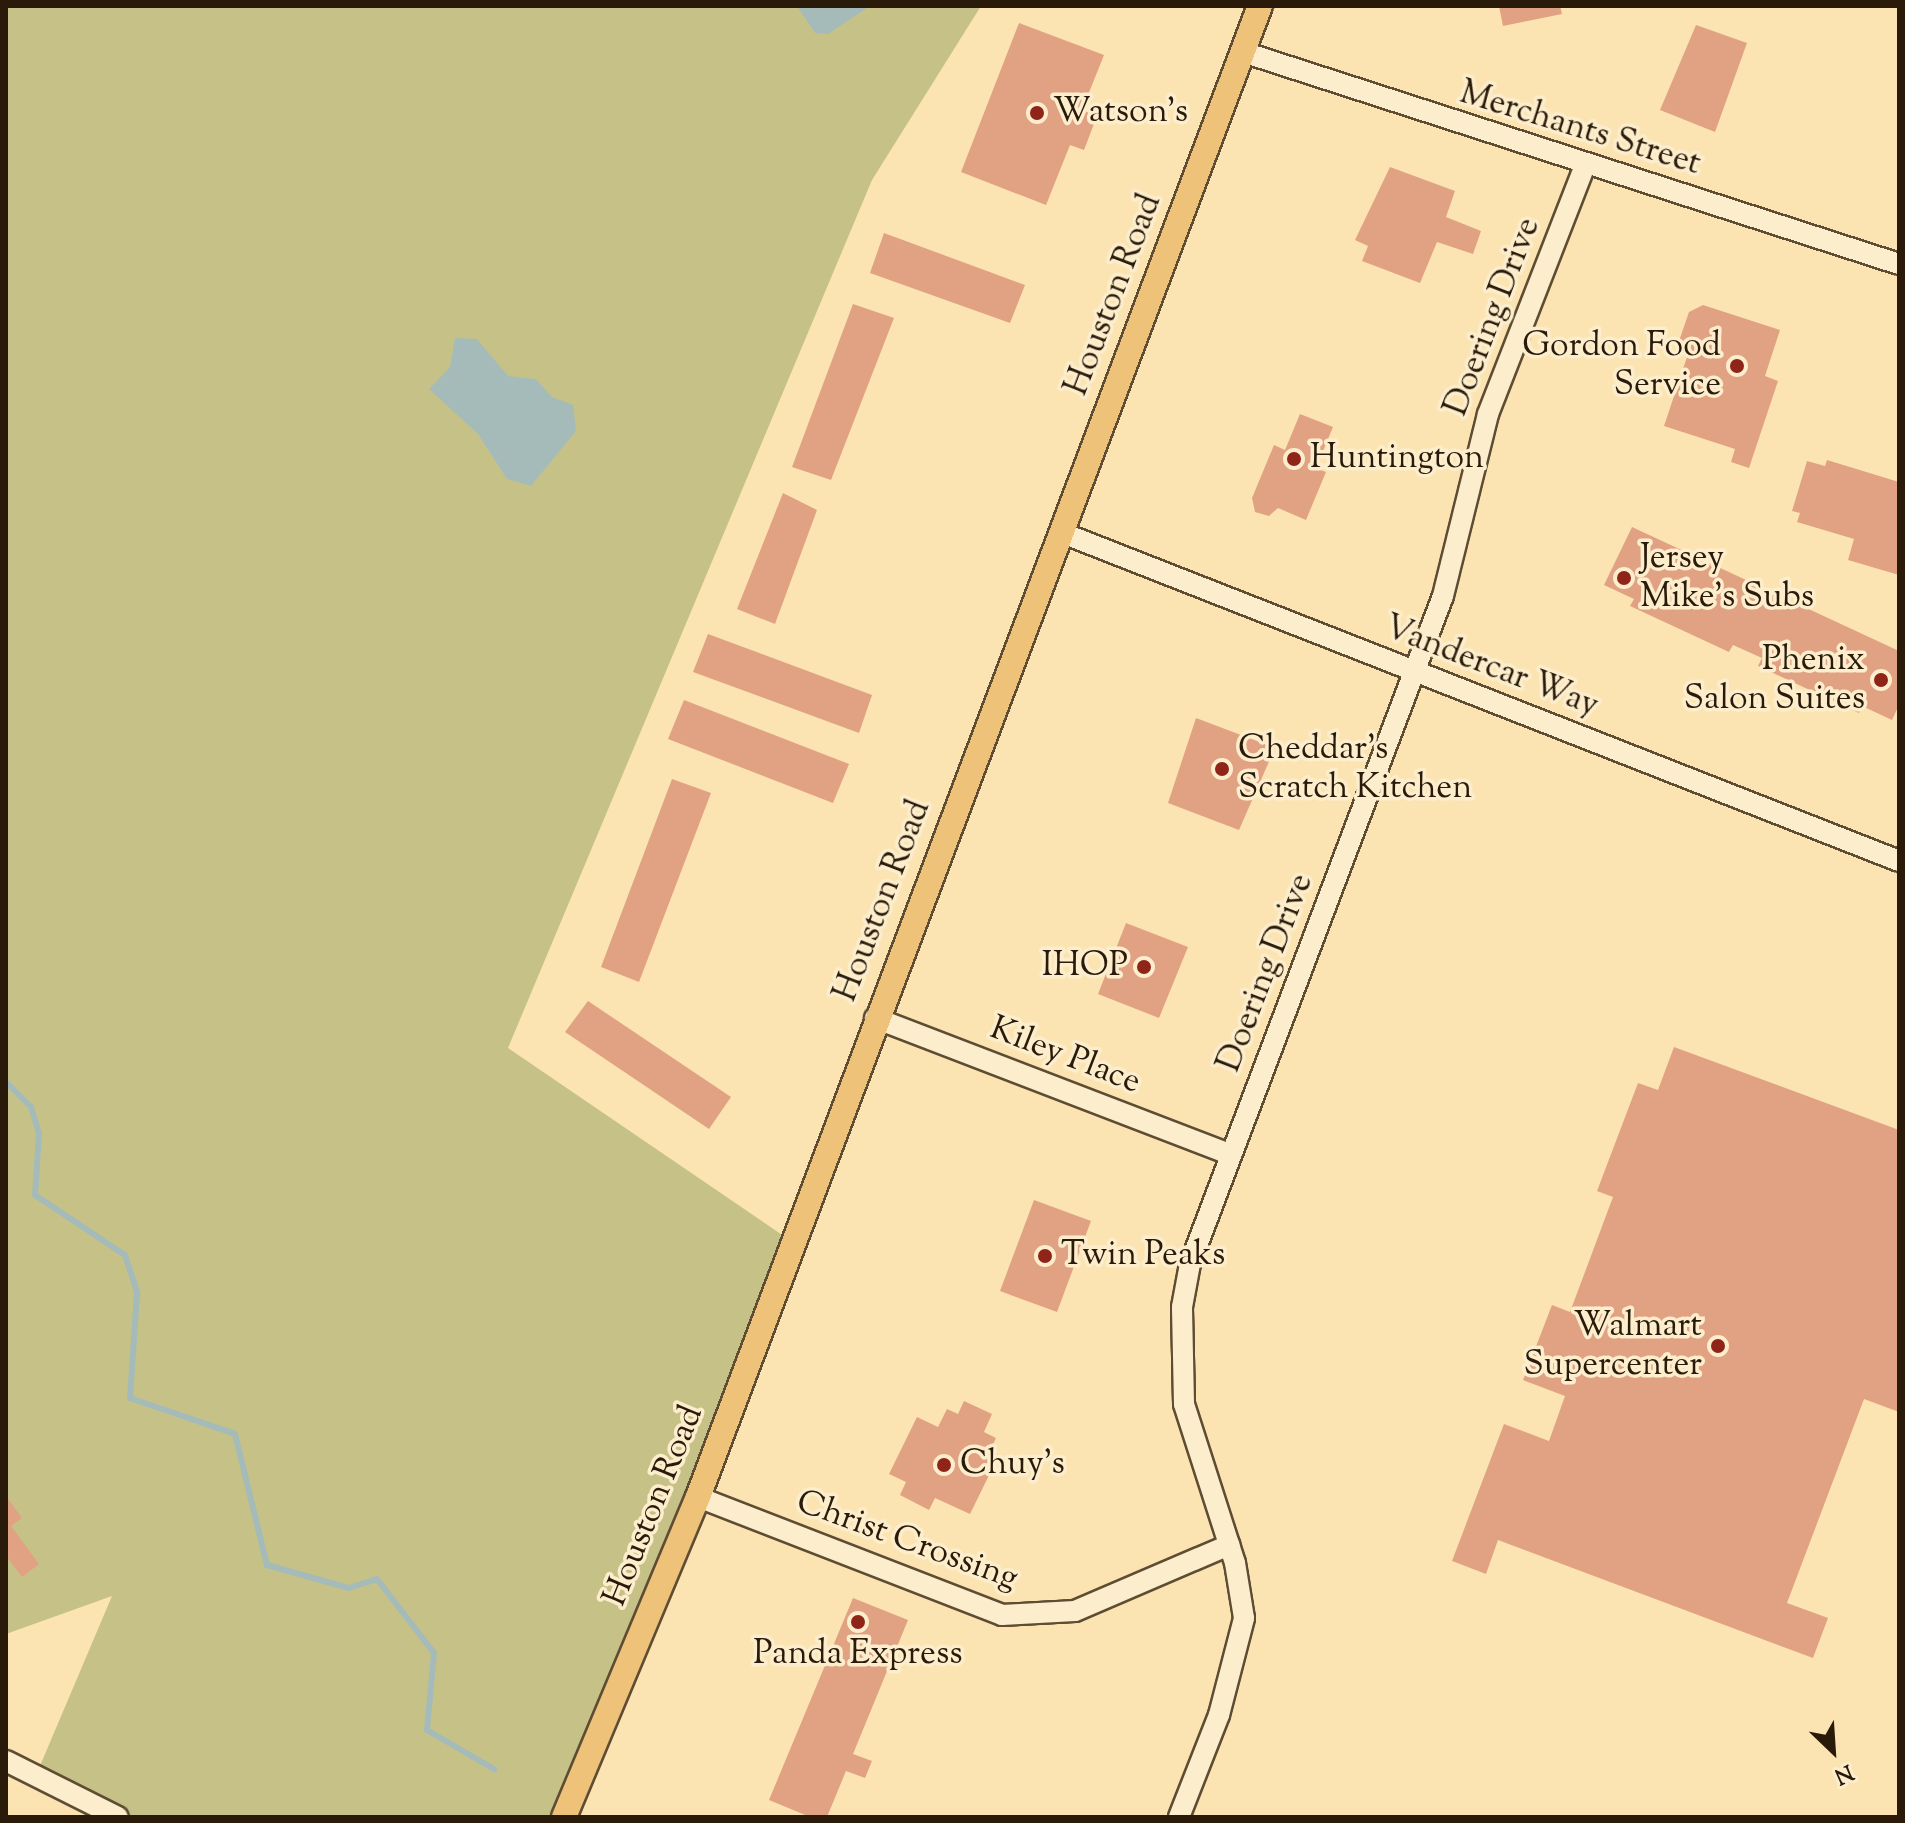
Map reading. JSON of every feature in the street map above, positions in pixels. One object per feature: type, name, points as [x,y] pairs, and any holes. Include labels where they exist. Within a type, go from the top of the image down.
[{"type":"main road","name":"Houston Road","points":[[564,1817],[698,1497],[875,1018],[1260,6]]},
{"type":"street","name":"Merchants Street","points":[[1243,52],[1899,264]]},
{"type":"street","name":"Doering Drive","points":[[1179,1817],[1219,1715],[1244,1618],[1229,1545],[1188,1424],[1180,1350],[1190,1264],[1453,565],[1488,414],[1586,163]]},
{"type":"street","name":"Vandercar Way","points":[[1060,532],[1899,861]]},
{"type":"street","name":"Kiley Place","points":[[875,1018],[1231,1155]]},
{"type":"street","name":"Christ Crossing","points":[[698,1497],[1002,1615],[1075,1611],[1229,1545]]},
{"type":"street","points":[[6,1761],[118,1817]]},
{"type":"shaded area","points":[[6,6],[981,6],[872,180],[508,1048],[791,1241],[564,1817],[118,1817],[34,1780],[112,1596],[6,1634]]},
{"type":"water","points":[[797,6],[870,6],[828,34],[815,33]]},
{"type":"water","points":[[455,338],[477,339],[508,376],[536,379],[552,397],[573,405],[576,431],[531,486],[507,479],[478,434],[429,389],[450,367]]},
{"type":"building","points":[[1499,6],[1560,6],[1562,14],[1503,26]]},
{"type":"building","name":"Watson’s","points":[[1019,23],[1104,55],[1082,110],[1097,116],[1084,150],[1070,145],[1046,205],[961,172]]},
{"type":"building","points":[[1696,25],[1747,43],[1715,132],[1660,110]]},
{"type":"building","points":[[1390,167],[1455,191],[1446,217],[1481,231],[1473,254],[1437,242],[1420,283],[1362,261],[1368,246],[1355,240]]},
{"type":"building","points":[[884,233],[1025,285],[1010,323],[870,273]]},
{"type":"building","points":[[853,304],[894,318],[831,480],[792,467]]},
{"type":"building","points":[[1703,305],[1780,330],[1765,376],[1778,381],[1749,468],[1731,462],[1735,449],[1664,426],[1691,345],[1679,341],[1689,312]]},
{"type":"building","name":"Huntington","points":[[1300,414],[1333,427],[1316,468],[1326,472],[1306,520],[1278,508],[1269,516],[1255,512],[1252,498],[1274,445],[1285,450]]},
{"type":"building","points":[[1827,460],[1899,482],[1899,575],[1848,560],[1854,539],[1797,522],[1800,513],[1792,511],[1807,461],[1825,466]]},
{"type":"building","points":[[783,493],[817,510],[775,624],[737,609]]},
{"type":"building","points":[[1632,527],[1899,651],[1899,705],[1892,720],[1862,706],[1859,713],[1758,666],[1762,658],[1733,645],[1729,652],[1630,606],[1634,599],[1604,585]]},
{"type":"building","points":[[708,634],[872,695],[859,733],[693,672]]},
{"type":"building","points":[[684,700],[849,764],[833,803],[668,739]]},
{"type":"building","name":"Cheddar's Scratch Kitchen","points":[[1196,718],[1275,748],[1239,830],[1168,803]]},
{"type":"building","points":[[672,779],[711,793],[639,982],[601,967]]},
{"type":"building","name":"IHOP","points":[[1126,923],[1188,947],[1159,1018],[1098,994]]},
{"type":"building","points":[[588,1001],[731,1097],[709,1129],[565,1032]]},
{"type":"building","name":"Walmart Supercenter","points":[[1674,1047],[1899,1130],[1899,1412],[1864,1399],[1787,1603],[1828,1618],[1813,1658],[1498,1540],[1486,1574],[1452,1561],[1504,1424],[1549,1441],[1565,1396],[1523,1380],[1552,1305],[1570,1312],[1613,1197],[1597,1191],[1638,1083],[1658,1090]]},
{"type":"building","name":"Twin Peaks","points":[[1034,1200],[1091,1221],[1057,1312],[1000,1291]]},
{"type":"building","name":"Chuy's","points":[[964,1401],[992,1414],[984,1432],[996,1438],[990,1451],[999,1455],[970,1514],[935,1498],[929,1510],[900,1495],[906,1482],[889,1474],[917,1417],[938,1427],[947,1409],[958,1414]]},
{"type":"building","points":[[6,1496],[22,1518],[11,1526],[39,1564],[22,1577],[6,1556]]},
{"type":"building","points":[[853,1598],[908,1620],[853,1754],[872,1761],[865,1778],[846,1771],[827,1817],[810,1817],[769,1800]]},
{"type":"waterway","points":[[6,1082],[31,1107],[39,1133],[35,1195],[125,1255],[137,1293],[130,1398],[235,1434],[267,1565],[349,1588],[377,1579],[434,1653],[427,1730],[494,1769]]},
{"type":"place","name":"Watson’s","points":[[1037,113]]},
{"type":"place","name":"Gordon Food Service","points":[[1737,366]]},
{"type":"place","name":"Huntington","points":[[1294,459]]},
{"type":"place","name":"Jersey Mike's Subs","points":[[1624,578]]},
{"type":"place","name":"Phenix Salon Suites","points":[[1881,680]]},
{"type":"place","name":"Cheddar's Scratch Kitchen","points":[[1222,769]]},
{"type":"place","name":"IHOP","points":[[1144,967]]},
{"type":"place","name":"Twin Peaks","points":[[1045,1256]]},
{"type":"place","name":"Walmart Supercenter","points":[[1718,1346]]},
{"type":"place","name":"Chuy's","points":[[944,1465]]},
{"type":"place","name":"Panda Express","points":[[858,1622]]}]
